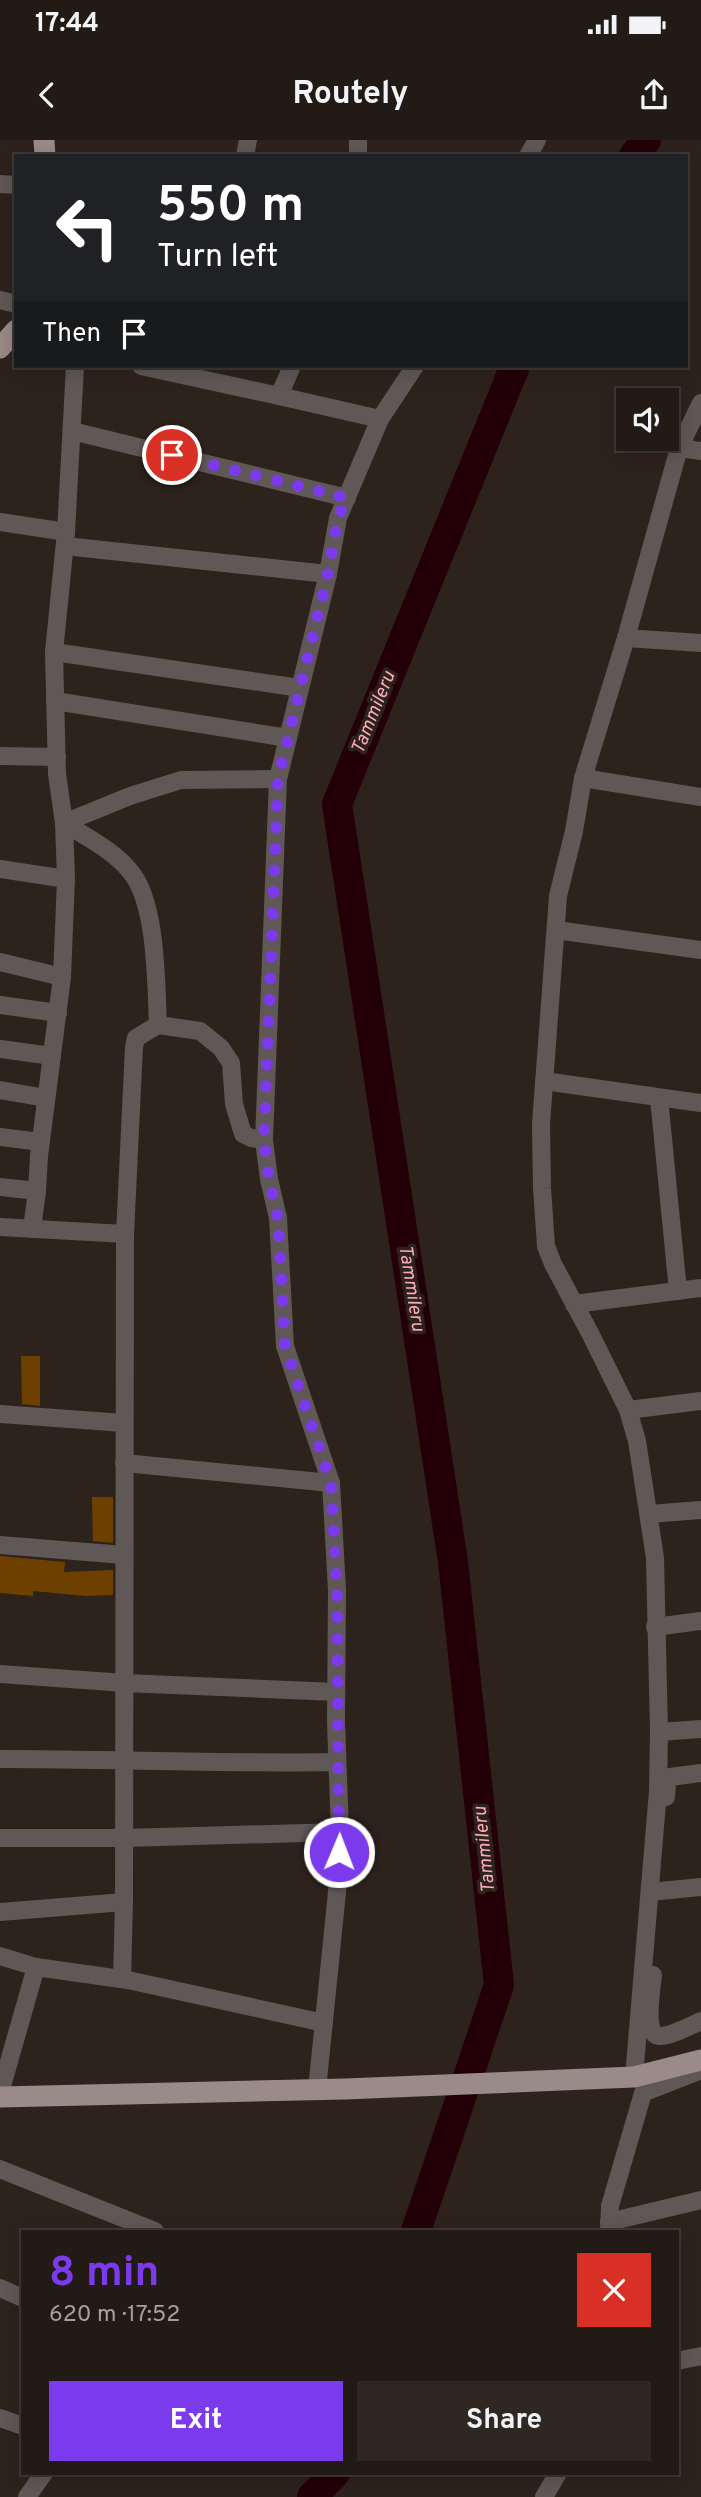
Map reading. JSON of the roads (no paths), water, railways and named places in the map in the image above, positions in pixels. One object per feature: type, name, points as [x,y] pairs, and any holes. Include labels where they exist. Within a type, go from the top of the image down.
[{"type":"main road","points":[[0,2095],[317,2090],[634,2077],[701,2060]]},
{"type":"street","points":[[32,1229],[62,977],[66,879],[64,823],[57,757],[54,652],[65,539],[75,368]]},
{"type":"street","points":[[150,368],[380,419]]},
{"type":"street","points":[[279,396],[291,368]]},
{"type":"street","points":[[317,2090],[337,1892],[340,1832],[336,1692],[337,1590],[331,1483],[285,1346],[278,1218],[264,1140],[278,779],[328,574],[338,518],[380,419],[414,368]]},
{"type":"street","points":[[679,446],[701,403]]},
{"type":"street","points":[[72,431],[347,498]]},
{"type":"street","points":[[679,448],[701,451]]},
{"type":"street","points":[[677,451],[626,638],[583,778],[558,897],[541,1124],[546,1246],[628,1410],[637,1441],[655,1558],[659,1732],[649,2026],[654,2034],[659,2036],[701,2021]]},
{"type":"street","points":[[0,522],[65,539],[328,574]]},
{"type":"street","points":[[626,638],[701,643]]},
{"type":"street","points":[[54,652],[300,688]]},
{"type":"street","points":[[55,701],[288,738]]},
{"type":"street","points":[[0,757],[57,757]]},
{"type":"street","points":[[583,778],[701,797]]},
{"type":"street","points":[[64,823],[130,796],[181,780],[278,779]]},
{"type":"street","points":[[64,823],[116,856],[132,872],[147,905],[155,965],[158,1025]]},
{"type":"street","points":[[0,869],[66,879]]},
{"type":"street","points":[[556,930],[701,950]]},
{"type":"street","points":[[0,962],[62,977]]},
{"type":"street","points":[[0,1005],[58,1013]]},
{"type":"street","points":[[122,1979],[125,1234],[136,1038],[158,1025],[200,1031],[221,1048],[231,1063],[234,1104],[243,1134],[264,1140]]},
{"type":"street","points":[[0,1049],[52,1056]]},
{"type":"street","points":[[544,1081],[701,1104]]},
{"type":"street","points":[[0,1090],[46,1098]]},
{"type":"street","points":[[659,1097],[678,1291]]},
{"type":"street","points":[[0,1137],[41,1142]]},
{"type":"street","points":[[0,1186],[37,1191]]},
{"type":"street","points":[[0,1227],[125,1234]]},
{"type":"street","points":[[574,1304],[701,1288]]},
{"type":"street","points":[[628,1410],[701,1401]]},
{"type":"street","points":[[0,1414],[124,1423]]},
{"type":"street","points":[[124,1463],[331,1483]]},
{"type":"street","points":[[649,1514],[701,1510]]},
{"type":"street","points":[[0,1545],[124,1555]]},
{"type":"street","points":[[655,1627],[701,1622]]},
{"type":"street","points":[[0,1674],[125,1683],[336,1692]]},
{"type":"street","points":[[659,1732],[701,1729]]},
{"type":"street","points":[[0,1759],[337,1762]]},
{"type":"street","points":[[634,2077],[667,1783],[674,1775],[701,1773]]},
{"type":"street","points":[[0,1838],[124,1838],[340,1832]]},
{"type":"street","points":[[655,1891],[701,1887]]},
{"type":"street","points":[[0,1912],[124,1902]]},
{"type":"street","points":[[0,1956],[36,1967],[122,1979],[324,2023]]},
{"type":"street","points":[[0,2095],[36,1967]]},
{"type":"street","points":[[701,2070],[643,2093],[610,2206],[609,2226],[701,2200]]},
{"type":"street","points":[[0,2169],[152,2230]]},
{"type":"street","points":[[0,2288],[21,2297]]},
{"type":"street","points":[[679,2361],[701,2356]]},
{"type":"street","points":[[0,2418],[21,2425]]},
{"type":"street","points":[[27,2497],[43,2475]]},
{"type":"street","points":[[544,2497],[557,2475]]},
{"type":"waterway","name":"Tammileru","points":[[636,154],[646,140]]},
{"type":"waterway","name":"Tammileru","points":[[416,2230],[499,1985],[453,1562],[337,804],[514,368]]},
{"type":"waterway","name":"Tammileru","points":[[312,2497],[333,2475]]}]
